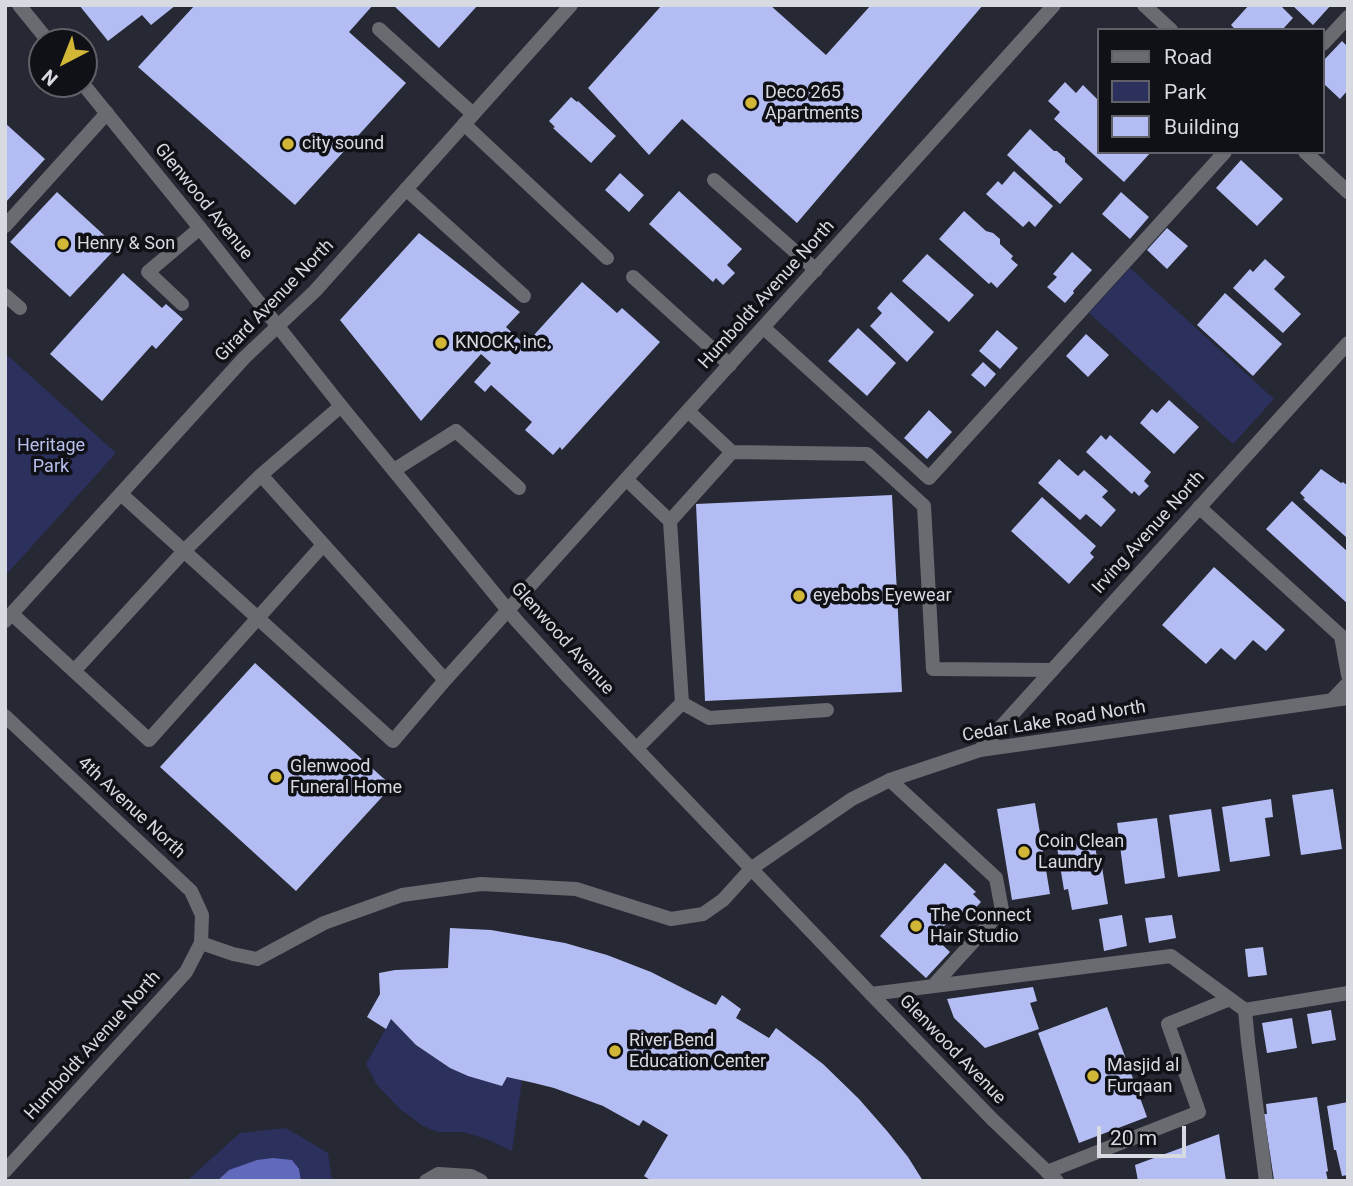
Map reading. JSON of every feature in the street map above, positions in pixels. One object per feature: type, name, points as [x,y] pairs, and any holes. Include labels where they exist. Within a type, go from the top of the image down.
[{"type":"street","points":[[19,5],[37,28]]},
{"type":"street","name":"Girard Avenue North","points":[[8,618],[245,357],[315,291],[571,5]]},
{"type":"street","name":"Humboldt Avenue North","points":[[258,618],[393,741],[1054,5]]},
{"type":"street","points":[[1144,5],[1169,28]]},
{"type":"street","points":[[1325,42],[1348,17]]},
{"type":"street","points":[[379,29],[607,258]]},
{"type":"street","name":"Glenwood Avenue","points":[[95,98],[508,610],[569,678],[871,994],[992,1119],[1052,1176]]},
{"type":"street","points":[[5,226],[107,113]]},
{"type":"street","points":[[764,328],[929,478],[1223,154]]},
{"type":"street","points":[[1306,154],[1348,192]]},
{"type":"street","points":[[714,180],[816,270]]},
{"type":"street","points":[[406,189],[524,296]]},
{"type":"street","points":[[181,304],[148,272],[200,228]]},
{"type":"street","points":[[633,277],[730,365]]},
{"type":"street","points":[[5,295],[20,308]]},
{"type":"street","name":"Irving Avenue North","points":[[980,750],[1348,343]]},
{"type":"street","points":[[74,671],[184,551],[261,475],[341,406]]},
{"type":"street","points":[[688,411],[732,452],[867,454],[925,506],[933,669],[1052,670]]},
{"type":"street","points":[[394,470],[456,431],[519,488]]},
{"type":"street","points":[[670,521],[732,452]]},
{"type":"street","points":[[261,475],[445,680]]},
{"type":"street","points":[[626,479],[670,521],[682,704],[637,748]]},
{"type":"street","points":[[121,494],[258,618]]},
{"type":"street","points":[[1199,507],[1341,636],[1348,675]]},
{"type":"street","points":[[8,618],[74,671],[149,740],[323,545]]},
{"type":"street","points":[[1332,700],[1348,683]]},
{"type":"street","name":"Cedar Lake Road North","points":[[201,943],[257,959],[324,923],[402,895],[481,884],[576,889],[671,919],[703,914],[723,900],[752,868],[852,799],[890,780],[980,750],[1348,698]]},
{"type":"street","points":[[682,704],[709,718],[827,710]]},
{"type":"street","name":"4th Avenue North","points":[[5,716],[191,891],[202,915],[201,943]]},
{"type":"street","points":[[890,780],[996,878],[1002,910],[933,986]]},
{"type":"street","name":"Humboldt Avenue North","points":[[5,1171],[186,972],[201,943]]},
{"type":"street","points":[[871,994],[1171,956],[1245,1010],[1348,993]]},
{"type":"street","points":[[1052,1176],[1199,1112],[1168,1024],[1230,999]]},
{"type":"street","points":[[1245,1010],[1266,1181]]},
{"type":"street","points":[[426,1181],[438,1174],[471,1176],[481,1181]]},
{"type":"green space","points":[[1130,268],[1274,399],[1233,444],[1089,313]]},
{"type":"green space","name":"Heritage Park","points":[[5,353],[116,453],[5,576]]},
{"type":"green space","points":[[391,1019],[416,1045],[450,1068],[522,1080],[512,1151],[463,1132],[438,1132],[423,1126],[400,1109],[377,1085],[366,1064]]},
{"type":"green space","points":[[286,1128],[328,1153],[332,1181],[301,1181],[299,1169],[229,1170],[217,1181],[189,1181],[240,1133]]},
{"type":"shaded area","points":[[257,1160],[292,1160],[299,1169],[301,1181],[217,1181],[229,1170]]},
{"type":"building","points":[[79,5],[176,5],[151,25],[142,15],[108,41]]},
{"type":"building","name":"city sound","points":[[195,5],[373,5],[349,32],[406,83],[295,205],[138,67]]},
{"type":"building","points":[[393,5],[478,5],[439,48]]},
{"type":"building","name":"Deco 265 Apartments","points":[[662,5],[770,5],[826,55],[871,5],[983,5],[797,223],[682,119],[649,155],[588,88]]},
{"type":"building","points":[[1249,5],[1280,5],[1293,18],[1284,28],[1234,28],[1231,25]]},
{"type":"building","points":[[1292,5],[1331,5],[1313,25]]},
{"type":"building","points":[[1342,41],[1348,47],[1348,90],[1340,99],[1325,85],[1325,59]]},
{"type":"building","points":[[1065,82],[1076,93],[1083,85],[1098,100],[1098,154],[1149,154],[1124,182],[1054,119],[1060,112],[1048,101]]},
{"type":"building","points":[[571,97],[616,136],[591,163],[553,128],[555,127],[549,121]]},
{"type":"building","points":[[5,123],[45,159],[5,203]]},
{"type":"building","points":[[1030,129],[1065,158],[1065,162],[1083,179],[1060,204],[1007,155]]},
{"type":"building","points":[[1241,160],[1283,199],[1257,226],[1216,188]]},
{"type":"building","points":[[1014,171],[1053,206],[1035,227],[1029,221],[1023,227],[986,194],[998,181],[1002,185]]},
{"type":"building","points":[[620,173],[644,195],[629,212],[605,190]]},
{"type":"building","points":[[679,191],[742,249],[727,265],[735,273],[723,285],[716,278],[713,282],[649,224]]},
{"type":"building","name":"Henry & Son","points":[[57,192],[117,247],[70,297],[10,242]]},
{"type":"building","points":[[1121,192],[1149,217],[1130,239],[1102,214]]},
{"type":"building","points":[[964,211],[986,231],[1000,239],[1000,244],[1018,265],[997,288],[991,282],[989,284],[939,239]]},
{"type":"building","points":[[1167,228],[1188,246],[1167,269],[1147,250]]},
{"type":"building","name":"KNOCK, inc.","points":[[419,233],[520,312],[506,327],[525,345],[582,282],[617,313],[622,308],[660,342],[562,450],[560,447],[553,455],[525,430],[532,422],[491,385],[485,392],[474,382],[491,363],[481,354],[421,421],[340,320]]},
{"type":"building","points":[[1072,252],[1092,270],[1065,303],[1047,287],[1057,277],[1053,274]]},
{"type":"building","points":[[927,254],[974,295],[949,322],[902,281]]},
{"type":"building","points":[[1265,259],[1285,277],[1274,289],[1301,314],[1283,333],[1233,288],[1250,269],[1253,272]]},
{"type":"building","points":[[123,273],[162,308],[166,304],[183,319],[156,349],[152,345],[102,401],[50,354]]},
{"type":"building","points":[[891,292],[934,332],[907,362],[870,326],[882,313],[877,308]]},
{"type":"building","points":[[1225,293],[1282,344],[1253,376],[1197,325]]},
{"type":"building","points":[[858,328],[896,363],[867,396],[828,361]]},
{"type":"building","points":[[997,330],[1018,348],[1000,369],[979,351]]},
{"type":"building","points":[[1086,334],[1109,355],[1088,377],[1066,356]]},
{"type":"building","points":[[983,362],[996,374],[985,387],[971,375]]},
{"type":"building","points":[[1169,400],[1199,427],[1174,454],[1140,423],[1152,409],[1157,413]]},
{"type":"building","points":[[929,410],[952,432],[927,459],[904,438]]},
{"type":"building","points":[[1101,435],[1106,440],[1110,435],[1151,472],[1144,481],[1149,486],[1139,496],[1134,491],[1132,494],[1086,452]]},
{"type":"building","points":[[1059,459],[1078,476],[1084,470],[1108,491],[1102,497],[1116,510],[1101,527],[1086,514],[1080,520],[1038,483]]},
{"type":"building","points":[[1321,469],[1348,486],[1346,537],[1303,499],[1305,498],[1300,493]]},
{"type":"building","name":"eyebobs Eyewear","points":[[892,495],[902,692],[705,701],[696,504]]},
{"type":"building","points":[[1042,497],[1096,546],[1090,553],[1094,557],[1069,584],[1011,531]]},
{"type":"building","points":[[1292,501],[1348,552],[1348,604],[1266,529]]},
{"type":"building","points":[[1214,567],[1285,630],[1266,651],[1253,640],[1235,660],[1221,648],[1206,664],[1162,625]]},
{"type":"building","name":"Glenwood Funeral Home","points":[[255,663],[392,786],[296,891],[160,767]]},
{"type":"building","points":[[1333,789],[1342,849],[1301,855],[1292,795]]},
{"type":"building","points":[[1271,799],[1273,817],[1265,818],[1270,856],[1230,862],[1222,807]]},
{"type":"building","name":"Coin Clean Laundry","points":[[1035,803],[1050,894],[1012,900],[997,809]]},
{"type":"building","points":[[1211,809],[1220,871],[1178,877],[1169,815]]},
{"type":"building","points":[[1157,818],[1165,878],[1125,884],[1117,823]]},
{"type":"building","points":[[1075,836],[1077,845],[1094,842],[1099,867],[1102,867],[1108,904],[1072,910],[1068,889],[1064,890],[1057,847],[1062,846],[1061,839]]},
{"type":"building","name":"The Connect Hair Studio","points":[[945,863],[976,892],[973,894],[981,902],[967,917],[959,910],[934,937],[950,952],[926,978],[880,936]]},
{"type":"building","points":[[1122,915],[1127,946],[1104,951],[1099,919]]},
{"type":"building","points":[[1172,915],[1176,938],[1149,943],[1145,918]]},
{"type":"building","name":"River Bend Education Center","points":[[450,928],[491,930],[565,943],[651,972],[716,1005],[722,995],[741,1009],[736,1018],[769,1038],[776,1028],[823,1064],[887,1131],[923,1181],[652,1181],[644,1176],[668,1135],[643,1120],[639,1126],[603,1106],[554,1088],[507,1077],[502,1086],[468,1076],[450,1068],[416,1045],[391,1019],[386,1029],[367,1017],[380,994],[379,973],[448,968]]},
{"type":"building","points":[[1263,947],[1267,975],[1248,977],[1245,949]]},
{"type":"building","points":[[1033,987],[1037,1001],[1030,1003],[1039,1029],[985,1048],[954,1018],[947,999]]},
{"type":"building","name":"Masjid al Furqaan","points":[[1107,1007],[1147,1117],[1079,1143],[1038,1033]]},
{"type":"building","points":[[1331,1010],[1336,1040],[1312,1044],[1307,1014]]},
{"type":"building","points":[[1292,1018],[1297,1048],[1267,1053],[1262,1023]]},
{"type":"building","points":[[1317,1097],[1328,1181],[1274,1180],[1264,1114],[1267,1114],[1266,1104]]},
{"type":"building","points":[[1348,1102],[1348,1175],[1342,1176],[1334,1150],[1327,1106]]},
{"type":"building","points":[[1219,1134],[1226,1181],[1138,1181],[1135,1165]]},
{"type":"place","name":"Deco 265 Apartments","points":[[751,103]]},
{"type":"place","name":"city sound","points":[[288,144]]},
{"type":"place","name":"Henry & Son","points":[[63,244]]},
{"type":"place","name":"KNOCK, inc.","points":[[441,343]]},
{"type":"place","name":"eyebobs Eyewear","points":[[799,596]]},
{"type":"place","name":"Glenwood Funeral Home","points":[[276,777]]},
{"type":"place","name":"Coin Clean Laundry","points":[[1024,852]]},
{"type":"place","name":"The Connect Hair Studio","points":[[916,926]]},
{"type":"place","name":"River Bend Education Center","points":[[615,1051]]},
{"type":"place","name":"Masjid al Furqaan","points":[[1093,1076]]}]
